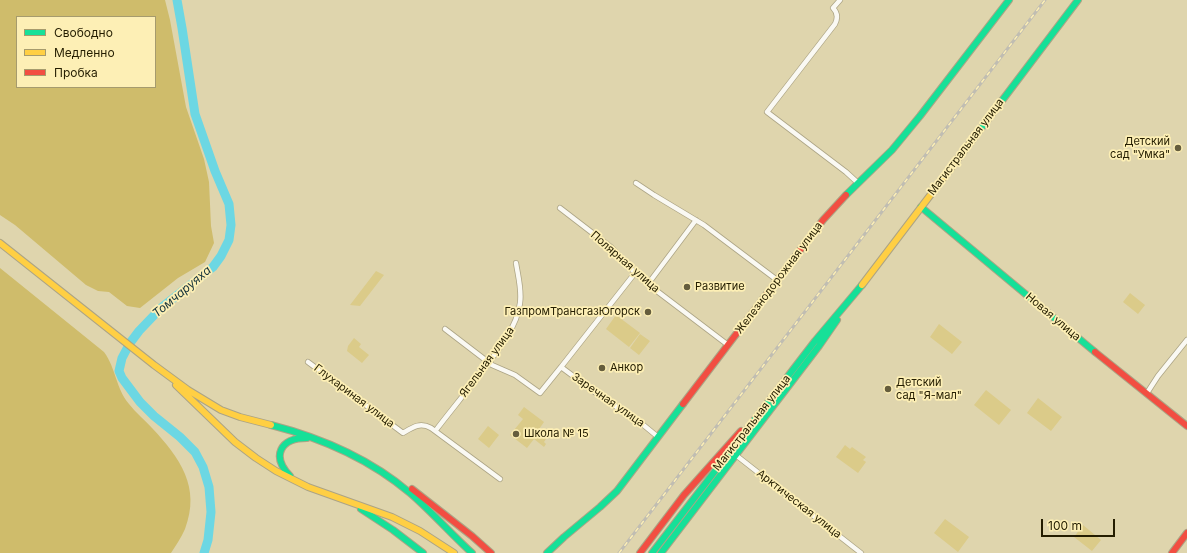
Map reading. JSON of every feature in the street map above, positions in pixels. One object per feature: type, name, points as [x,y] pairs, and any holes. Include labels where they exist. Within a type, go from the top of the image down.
[{"type":"main road","name":"Железнодорожная улица","points":[[547,553],[561,539],[610,499],[823,220],[839,202],[892,150],[1009,0]]},
{"type":"main road","name":"Магистральная улица","points":[[652,553],[798,362],[854,294],[1078,0]]},
{"type":"main road","name":"Новая улица","points":[[921,207],[1055,319],[1187,426]]},
{"type":"main road","points":[[0,243],[144,357],[204,400],[243,418],[318,439],[393,475],[472,536],[491,553]]},
{"type":"main road","name":"Магистральная улица","points":[[661,553],[737,456],[819,346],[854,294]]},
{"type":"main road","points":[[640,553],[672,510],[740,432],[773,390],[798,362]]},
{"type":"main road","points":[[159,368],[235,442],[267,465],[298,483],[392,517],[434,539],[454,553]]},
{"type":"main road","points":[[298,483],[283,469],[280,459],[281,451],[285,444],[295,438],[302,437],[318,439]]},
{"type":"main road","points":[[364,461],[394,480],[412,495],[472,553]]},
{"type":"main road","points":[[350,502],[375,517],[423,553]]},
{"type":"main road","points":[[666,553],[680,529]]},
{"type":"main road","points":[[1172,553],[1187,533]]},
{"type":"street","points":[[840,0],[833,8],[838,17],[835,24],[767,112],[846,172],[858,183]]},
{"type":"street","points":[[636,183],[696,220],[777,280]]},
{"type":"street","name":"Полярная улица","points":[[560,208],[612,248],[635,273],[648,284],[728,345]]},
{"type":"street","points":[[648,284],[696,220]]},
{"type":"street","name":"Ягельная улица","points":[[436,430],[489,363],[509,333],[518,314],[521,297],[516,264]]},
{"type":"street","points":[[561,367],[635,273]]},
{"type":"street","name":"Заречная улица","points":[[445,329],[496,368],[515,375],[540,393],[561,367],[658,437]]},
{"type":"street","points":[[1147,393],[1158,376],[1187,340]]},
{"type":"street","name":"Глухариная улица","points":[[308,362],[403,433],[420,425],[428,426],[436,430],[500,479]]},
{"type":"street","name":"Арктическая улица","points":[[737,456],[861,553]]},
{"type":"shaded area","points":[[0,0],[165,0],[186,107],[204,159],[209,182],[211,226],[214,243],[205,262],[178,278],[140,308],[127,306],[109,292],[98,291],[86,285],[15,225],[0,215]]},
{"type":"shaded area","points":[[0,268],[104,352],[111,365],[121,392],[129,404],[162,439],[179,462],[189,486],[191,500],[185,529],[171,553],[0,553]]},
{"type":"shaded area","points":[[376,271],[384,275],[360,306],[350,305]]},
{"type":"shaded area","points":[[1130,293],[1145,305],[1138,314],[1123,302]]},
{"type":"shaded area","points":[[616,315],[640,333],[629,347],[606,329]]},
{"type":"shaded area","points":[[939,324],[962,342],[952,354],[930,337]]},
{"type":"shaded area","points":[[640,334],[650,341],[639,355],[630,348]]},
{"type":"shaded area","points":[[354,338],[361,344],[359,347],[369,355],[362,363],[347,351],[348,346]]},
{"type":"shaded area","points":[[986,390],[1011,410],[999,425],[974,405]]},
{"type":"shaded area","points":[[1038,398],[1062,417],[1051,431],[1027,413]]},
{"type":"shaded area","points":[[524,407],[544,422],[537,432],[546,439],[544,442],[546,444],[544,447],[534,439],[527,448],[510,435],[523,419],[518,415]]},
{"type":"shaded area","points":[[488,426],[499,435],[489,448],[478,439]]},
{"type":"shaded area","points":[[845,445],[850,449],[852,447],[866,457],[863,460],[866,462],[858,473],[836,457]]},
{"type":"shaded area","points":[[945,519],[969,537],[958,552],[934,533]]},
{"type":"shaded area","points":[[1083,525],[1101,540],[1092,551],[1074,537]]},
{"type":"waterway","name":"Томчаруяха","points":[[177,0],[195,114],[215,171],[229,204],[231,225],[229,240],[221,256],[213,267],[161,308],[139,331],[130,343],[122,358],[119,371],[122,378],[140,402],[195,452],[203,467],[209,487],[211,512],[208,540],[204,553]]},
{"type":"railway","points":[[619,553],[1045,0]]},
{"type":"traffic: fast","points":[[846,195],[892,150],[1009,0]]},
{"type":"traffic: fast","points":[[970,143],[1078,0]]},
{"type":"traffic: fast","points":[[921,207],[1095,352]]},
{"type":"traffic: fast","points":[[652,553],[815,341],[862,285]]},
{"type":"traffic: fast","points":[[661,553],[819,346],[837,320]]},
{"type":"traffic: fast","points":[[547,553],[617,491],[683,404]]},
{"type":"traffic: fast","points":[[271,425],[327,443],[379,470],[410,493],[472,553]]},
{"type":"traffic: fast","points":[[290,476],[284,469],[281,462],[281,450],[290,441],[307,438]]},
{"type":"traffic: fast","points":[[361,509],[393,530],[423,553]]},
{"type":"traffic: slow","points":[[862,285],[970,143]]},
{"type":"traffic: slow","points":[[0,243],[154,365],[188,390],[221,410],[240,417],[271,425]]},
{"type":"traffic: slow","points":[[176,385],[235,442],[276,471],[308,487],[392,517],[420,531],[454,553]]},
{"type":"traffic: jam","points":[[683,404],[823,220],[846,195]]},
{"type":"traffic: jam","points":[[1095,352],[1187,426]]},
{"type":"traffic: jam","points":[[640,553],[684,495],[741,431]]},
{"type":"traffic: jam","points":[[412,489],[472,536],[491,553]]},
{"type":"traffic: jam","points":[[1172,553],[1187,533]]},
{"type":"place","name":"Детский сад \"Умка\"","points":[[1178,148]]},
{"type":"place","name":"Развитие","points":[[687,287]]},
{"type":"place","name":"ГазпромТрансгазЮгорск","points":[[648,312]]},
{"type":"place","name":"Анкор","points":[[602,368]]},
{"type":"place","name":"Детский сад \"Я-мал\"","points":[[888,389]]},
{"type":"place","name":"Школа № 15","points":[[516,434]]}]
